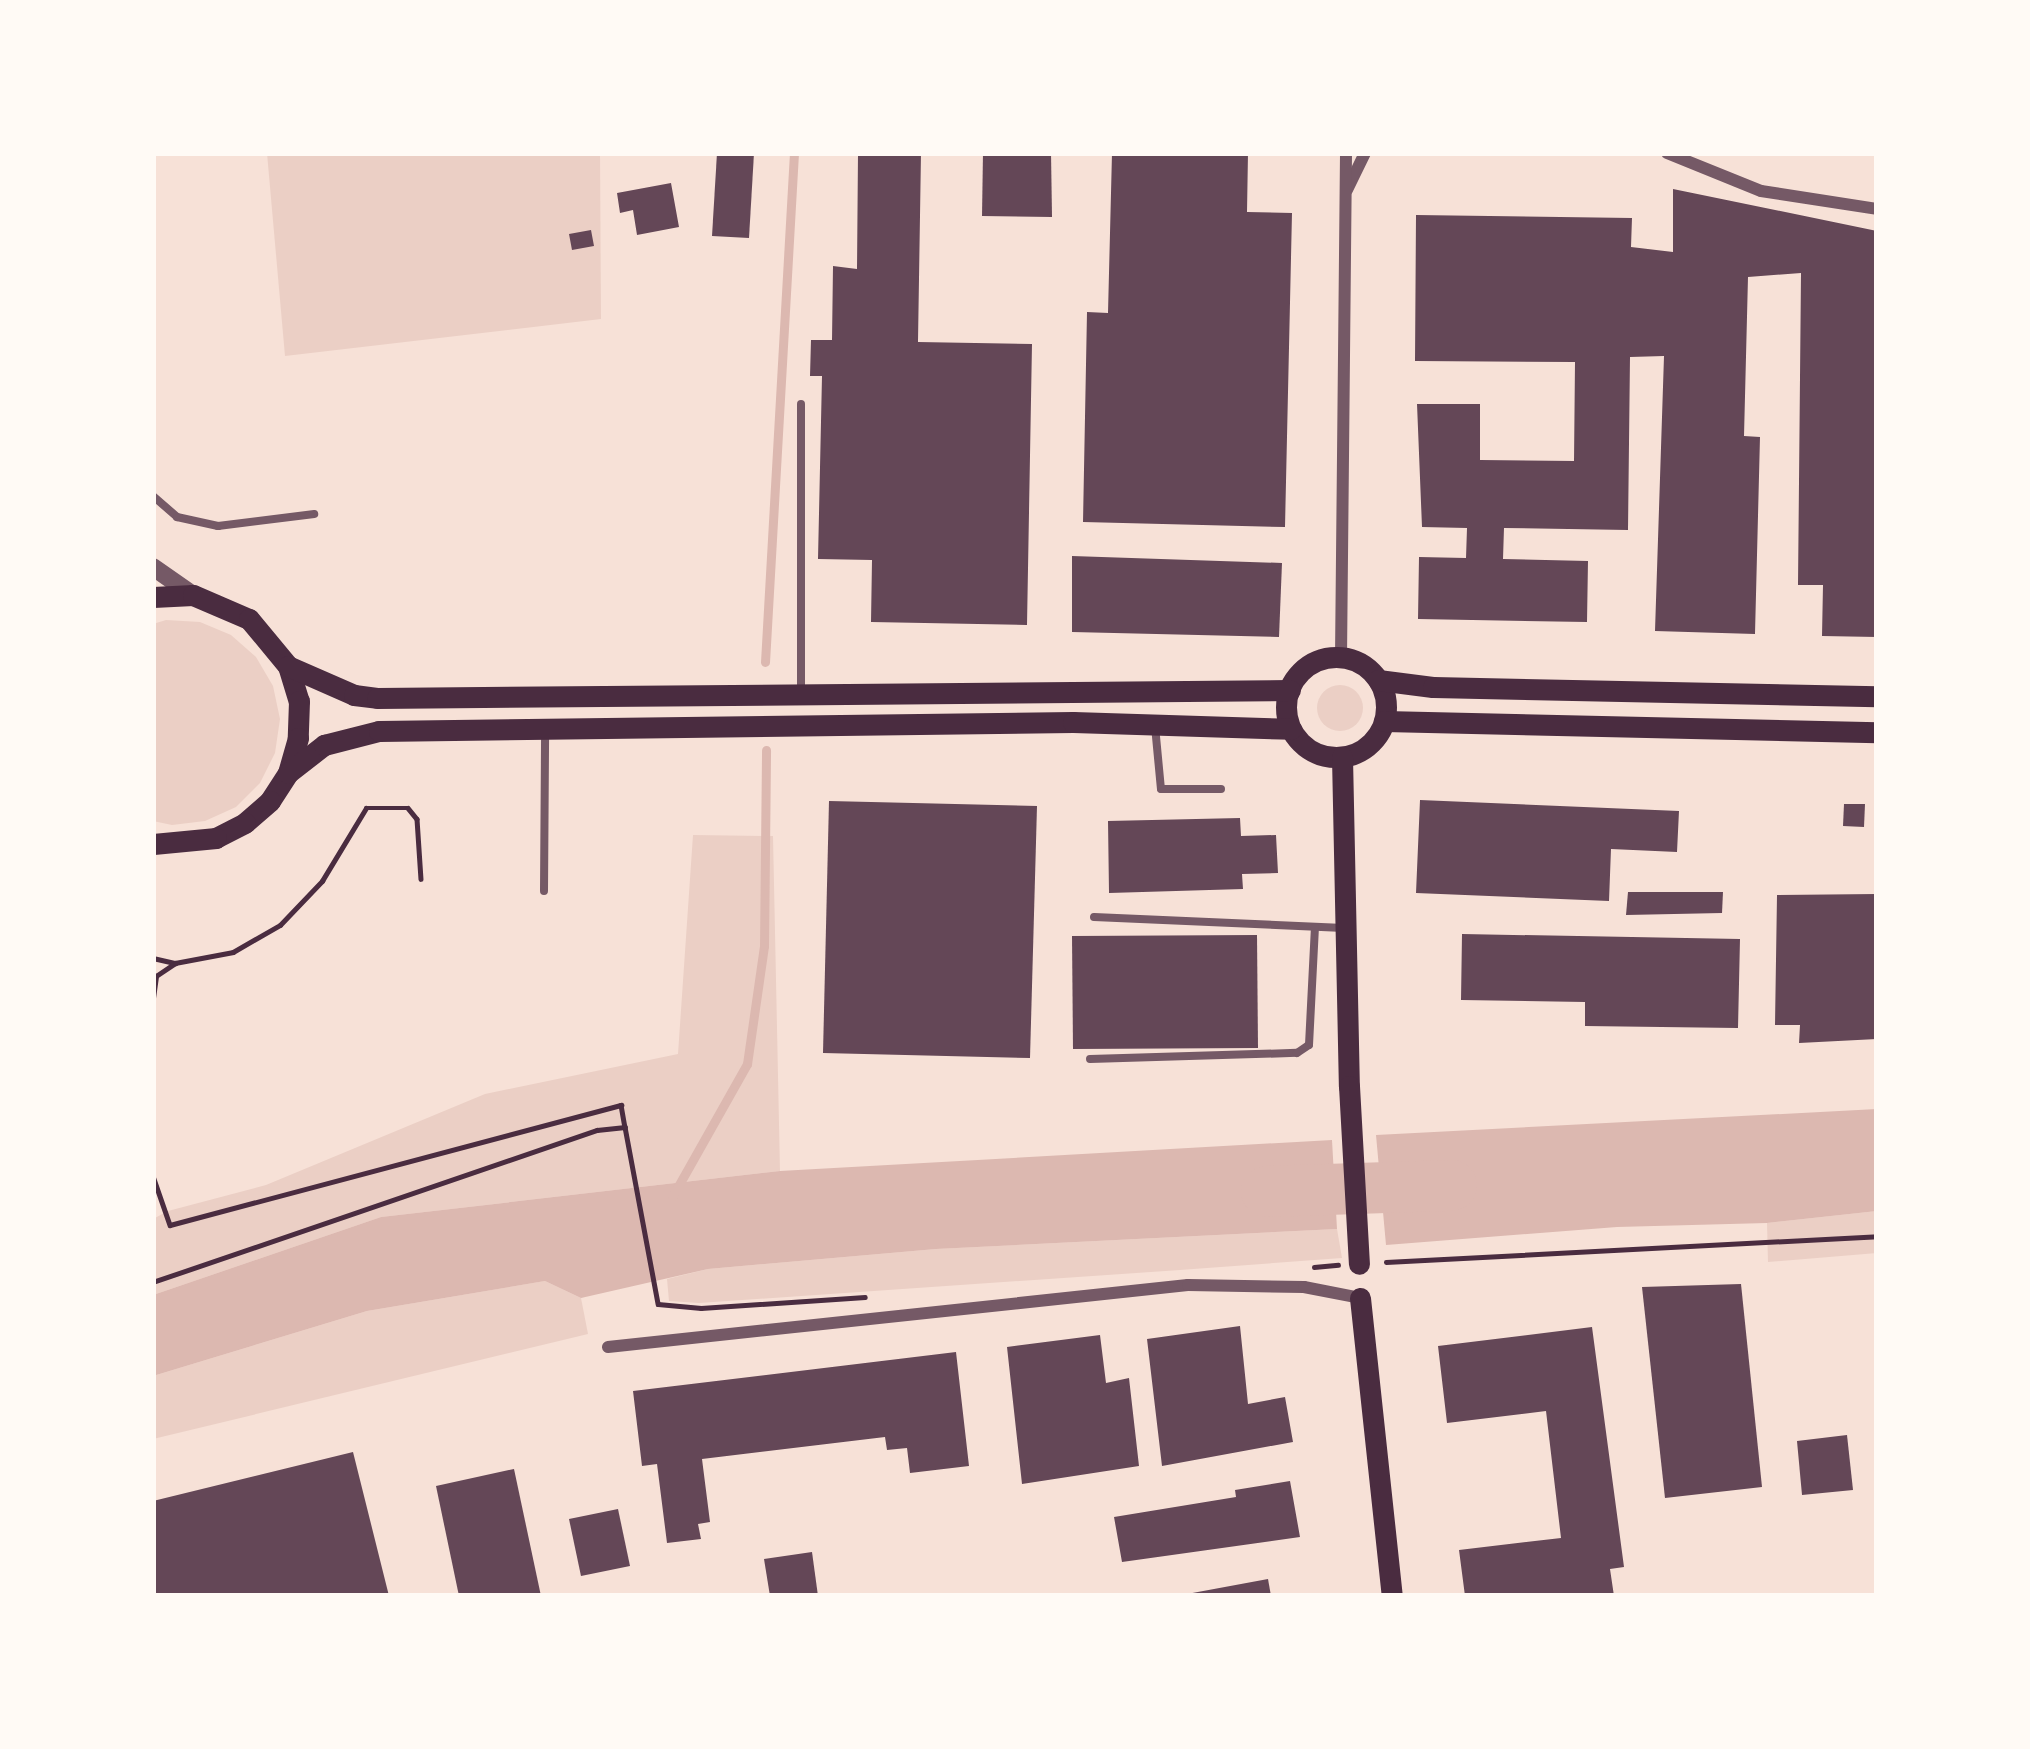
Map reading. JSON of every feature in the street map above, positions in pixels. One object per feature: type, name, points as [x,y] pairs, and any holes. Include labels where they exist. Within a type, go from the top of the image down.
[{"type":"main road","points":[[153,597],[193,596],[249,619],[288,666],[340,690],[377,698],[1290,690]]},
{"type":"main road","points":[[1291,729],[1290,690],[1312,664],[1341,657],[1358,662],[1378,680],[1433,687],[1877,696]]},
{"type":"main road","points":[[288,666],[298,720],[288,773]]},
{"type":"main road","points":[[153,844],[216,838],[245,823],[288,773],[324,745],[352,735],[1155,725],[1291,729],[1314,752],[1342,758],[1370,744],[1384,721],[1378,680]]},
{"type":"main road","points":[[1384,721],[1877,732]]},
{"type":"main road","points":[[1342,758],[1349,1086],[1360,1264]]},
{"type":"main road","points":[[1360,1298],[1392,1596]]},
{"type":"street","points":[[1341,657],[1346,153]]},
{"type":"street","points":[[1343,197],[1365,153]]},
{"type":"street","points":[[1667,153],[1761,191],[1877,209]]},
{"type":"street","points":[[153,566],[193,596]]},
{"type":"street","points":[[608,1347],[1188,1285],[1304,1287],[1360,1298],[1360,1264]]},
{"type":"lane","points":[[801,404],[801,695]]},
{"type":"lane","points":[[153,496],[177,517],[218,526],[314,514]]},
{"type":"lane","points":[[1155,725],[1161,789],[1221,789]]},
{"type":"lane","points":[[544,891],[545,729]]},
{"type":"lane","points":[[1094,917],[1346,928]]},
{"type":"lane","points":[[1090,1059],[1297,1053],[1309,1045],[1315,926]]},
{"type":"path","points":[[153,958],[175,963],[233,952],[280,925],[322,881],[366,808],[408,808],[417,819],[422,879]]},
{"type":"path","points":[[153,998],[156,976],[175,963]]},
{"type":"path","points":[[153,1176],[170,1225],[621,1105],[658,1304]]},
{"type":"path","points":[[153,1282],[597,1130],[625,1127]]},
{"type":"shaded area","points":[[267,153],[600,153],[601,319],[285,356]]},
{"type":"shaded area","points":[[200,622],[231,635],[256,657],[273,686],[280,719],[275,753],[260,783],[236,807],[205,821],[172,825],[153,821],[153,624]]},
{"type":"shaded area","points":[[1340,685],[1356,692],[1363,708],[1356,724],[1340,731],[1324,724],[1317,708],[1324,692]]},
{"type":"shaded area","points":[[693,835],[773,836],[780,1171],[381,1217],[153,1295],[153,1219],[168,1211],[266,1185],[485,1094],[678,1054]]},
{"type":"shaded area","points":[[1877,1109],[1877,1211],[1767,1223],[1617,1227],[1386,1245],[1376,1135]]},
{"type":"shaded area","points":[[1332,1140],[1337,1229],[936,1249],[708,1269],[581,1298],[545,1281],[367,1311],[153,1376],[153,1295],[381,1217],[780,1171]]},
{"type":"shaded area","points":[[1877,1211],[1877,1253],[1768,1262],[1767,1223]]},
{"type":"shaded area","points":[[1337,1229],[1342,1258],[699,1303],[669,1301],[667,1279],[708,1269],[936,1249]]},
{"type":"shaded area","points":[[545,1281],[581,1298],[588,1334],[153,1439],[153,1376],[367,1311]]},
{"type":"building","points":[[717,153],[754,153],[749,238],[712,236]]},
{"type":"building","points":[[858,153],[921,153],[918,342],[1032,344],[1027,625],[871,622],[872,560],[818,559],[822,376],[810,376],[811,340],[832,340],[833,266],[857,269]]},
{"type":"building","points":[[983,153],[1051,153],[1052,217],[982,216]]},
{"type":"building","points":[[1112,153],[1248,153],[1247,212],[1292,213],[1285,527],[1083,522],[1087,312],[1108,313]]},
{"type":"building","points":[[671,183],[679,227],[637,235],[633,210],[620,213],[617,193]]},
{"type":"building","points":[[1673,189],[1877,231],[1877,637],[1822,636],[1823,585],[1798,585],[1801,273],[1748,277],[1744,436],[1760,437],[1755,634],[1655,631],[1664,356],[1630,357],[1628,530],[1504,528],[1503,559],[1588,561],[1587,622],[1418,619],[1419,557],[1466,558],[1467,528],[1422,527],[1417,404],[1480,404],[1480,460],[1574,461],[1575,362],[1415,361],[1416,215],[1632,218],[1631,247],[1673,252]]},
{"type":"building","points":[[591,230],[594,246],[572,250],[569,234]]},
{"type":"building","points":[[1072,556],[1282,563],[1279,637],[1072,632]]},
{"type":"building","points":[[1420,800],[1679,811],[1677,852],[1611,849],[1609,901],[1416,893]]},
{"type":"building","points":[[829,801],[1037,806],[1030,1058],[823,1053]]},
{"type":"building","points":[[1844,804],[1865,804],[1864,827],[1843,826]]},
{"type":"building","points":[[1240,818],[1241,836],[1276,835],[1278,873],[1242,874],[1243,889],[1109,893],[1108,821]]},
{"type":"building","points":[[1628,892],[1723,892],[1722,913],[1626,915]]},
{"type":"building","points":[[1877,894],[1877,1039],[1799,1043],[1800,1025],[1775,1025],[1777,895]]},
{"type":"building","points":[[1462,934],[1740,939],[1738,1028],[1585,1026],[1585,1002],[1461,1000]]},
{"type":"building","points":[[1257,935],[1258,1048],[1073,1049],[1072,936]]},
{"type":"building","points":[[1741,1284],[1762,1487],[1665,1498],[1642,1287]]},
{"type":"building","points":[[1240,1326],[1248,1404],[1285,1397],[1293,1442],[1162,1466],[1147,1339]]},
{"type":"building","points":[[1592,1327],[1624,1567],[1610,1569],[1614,1596],[1465,1596],[1459,1550],[1561,1538],[1546,1411],[1447,1423],[1438,1346]]},
{"type":"building","points":[[1100,1335],[1106,1383],[1129,1378],[1139,1466],[1022,1484],[1007,1347]]},
{"type":"building","points":[[956,1352],[969,1466],[910,1473],[907,1448],[887,1450],[885,1437],[702,1459],[710,1522],[698,1524],[701,1539],[667,1543],[657,1464],[642,1466],[633,1391]]},
{"type":"building","points":[[1847,1435],[1853,1490],[1802,1495],[1797,1441]]},
{"type":"building","points":[[353,1452],[389,1596],[153,1596],[153,1501]]},
{"type":"building","points":[[514,1469],[541,1596],[459,1596],[436,1486]]},
{"type":"building","points":[[1290,1481],[1300,1537],[1122,1562],[1114,1517],[1236,1497],[1235,1490]]},
{"type":"building","points":[[618,1509],[630,1566],[581,1576],[569,1519]]},
{"type":"building","points":[[812,1552],[818,1596],[770,1596],[764,1559]]},
{"type":"building","points":[[1268,1579],[1271,1596],[1187,1596],[1187,1594]]},
{"type":"waterway","points":[[765,662],[794,153]]},
{"type":"waterway","points":[[672,1197],[747,1064],[764,946],[766,750]]},
{"type":"waterway","points":[[1266,1191],[1451,1185]]}]
